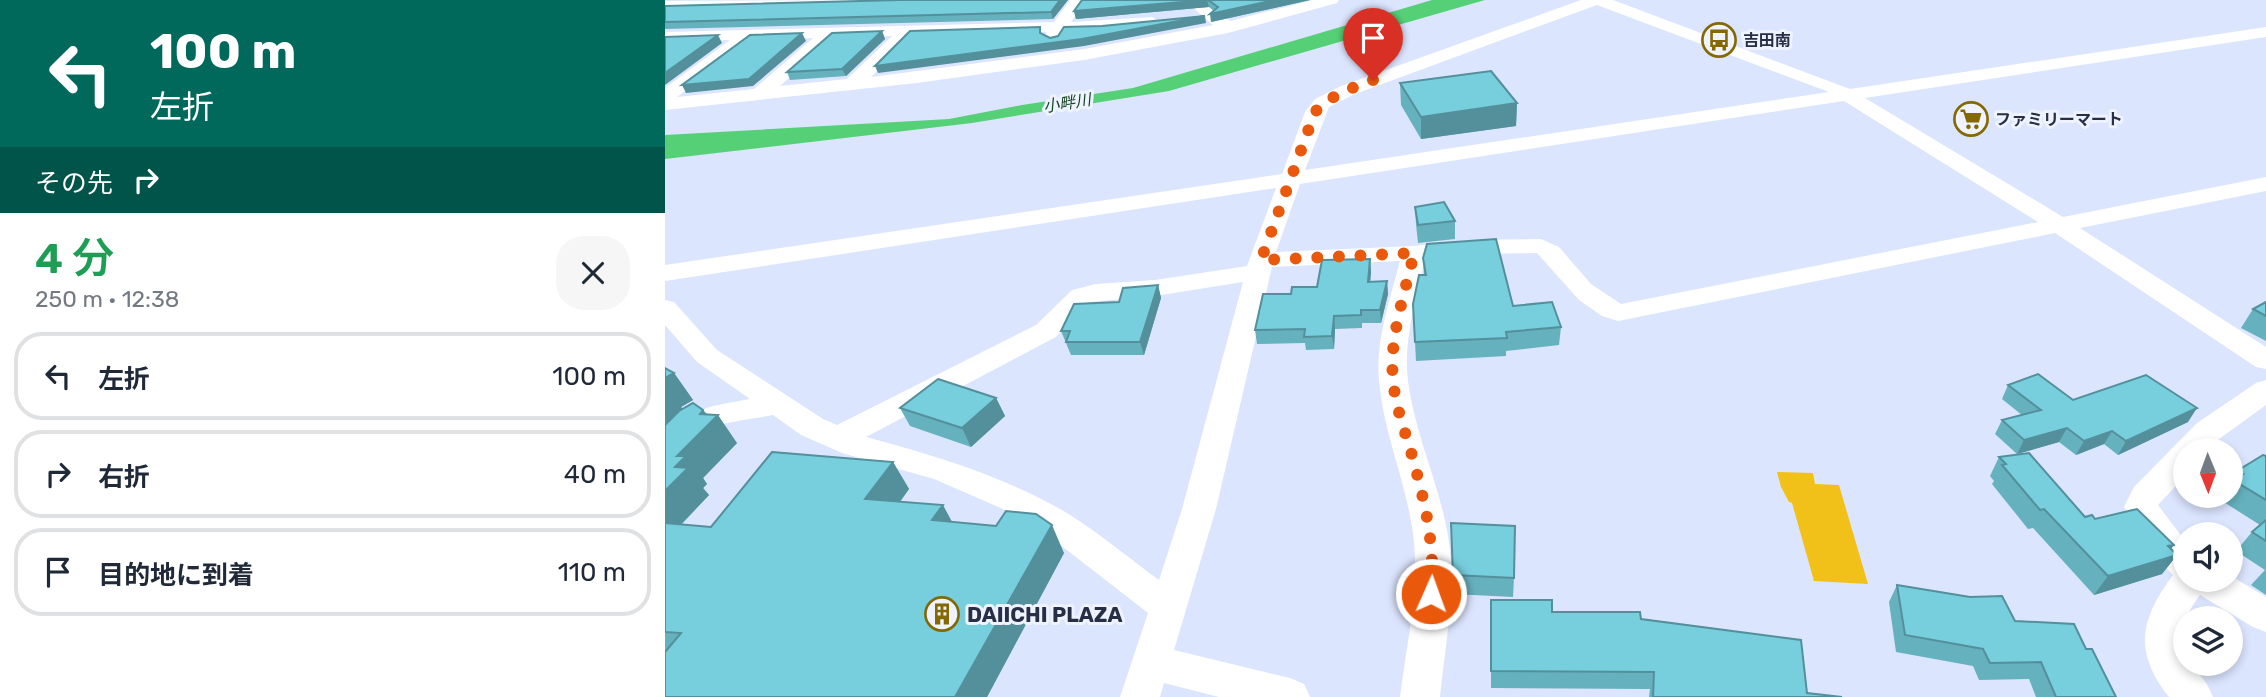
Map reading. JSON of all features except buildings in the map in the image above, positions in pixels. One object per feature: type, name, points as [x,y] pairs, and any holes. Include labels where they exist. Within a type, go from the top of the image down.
[{"type":"street","points":[[665,6],[901,0]]},
{"type":"street","points":[[1034,63],[1078,0]]},
{"type":"street","points":[[1192,0],[1228,28]]},
{"type":"street","points":[[665,104],[943,74],[1129,49],[1228,28],[1288,5],[1331,0]]},
{"type":"street","points":[[1290,697],[1146,680],[1199,509],[1259,266],[1315,112],[1322,103],[1361,85],[1597,0],[1834,87],[2059,225],[2266,360]]},
{"type":"street","points":[[665,97],[792,1]]},
{"type":"street","points":[[665,37],[1059,27],[1209,15]]},
{"type":"street","points":[[943,74],[983,29]]},
{"type":"street","points":[[853,83],[907,31]]},
{"type":"street","points":[[665,273],[2266,32]]},
{"type":"street","points":[[760,94],[829,33]]},
{"type":"street","points":[[665,74],[697,73]]},
{"type":"street","points":[[839,438],[1046,331],[1081,296],[1095,292],[1155,288],[1259,266],[1468,247],[1541,246],[1551,250],[1587,293],[1600,304],[1618,313],[2266,184]]},
{"type":"street","points":[[1414,253],[1394,346],[1393,378],[1398,409],[1423,497],[1433,568],[1420,697]]},
{"type":"street","points":[[665,308],[707,356],[812,427],[853,445],[944,470],[1015,500],[1057,524],[1170,608]]},
{"type":"street","points":[[2201,438],[2266,390]]},
{"type":"street","points":[[665,454],[687,428],[710,417],[777,404]]},
{"type":"street","points":[[2173,468],[2146,496],[2141,507],[2173,553]]},
{"type":"street","points":[[2181,592],[2171,606],[2162,629],[2167,661],[2193,697]]},
{"type":"street","points":[[2227,592],[2266,616]]},
{"type":"shaded area","points":[[1777,472],[1813,473],[1815,484],[1839,485],[1868,584],[1814,581],[1792,503],[1781,487]]},
{"type":"water","name":"小畔川","points":[[1432,0],[1485,0],[1169,91],[972,123],[665,159],[665,135],[949,119],[1133,88]]},
{"type":"place","name":"吉田南","points":[[1719,40]]},
{"type":"place","name":"ファミリーマート","points":[[1971,119]]},
{"type":"place","name":"DAIICHI PLAZA","points":[[942,614]]},
{"type":"route","points":[[1373,80],[1322,103],[1315,112],[1261,260],[1414,253],[1394,346],[1393,378],[1398,409],[1423,497],[1433,568],[1431,594]]}]
